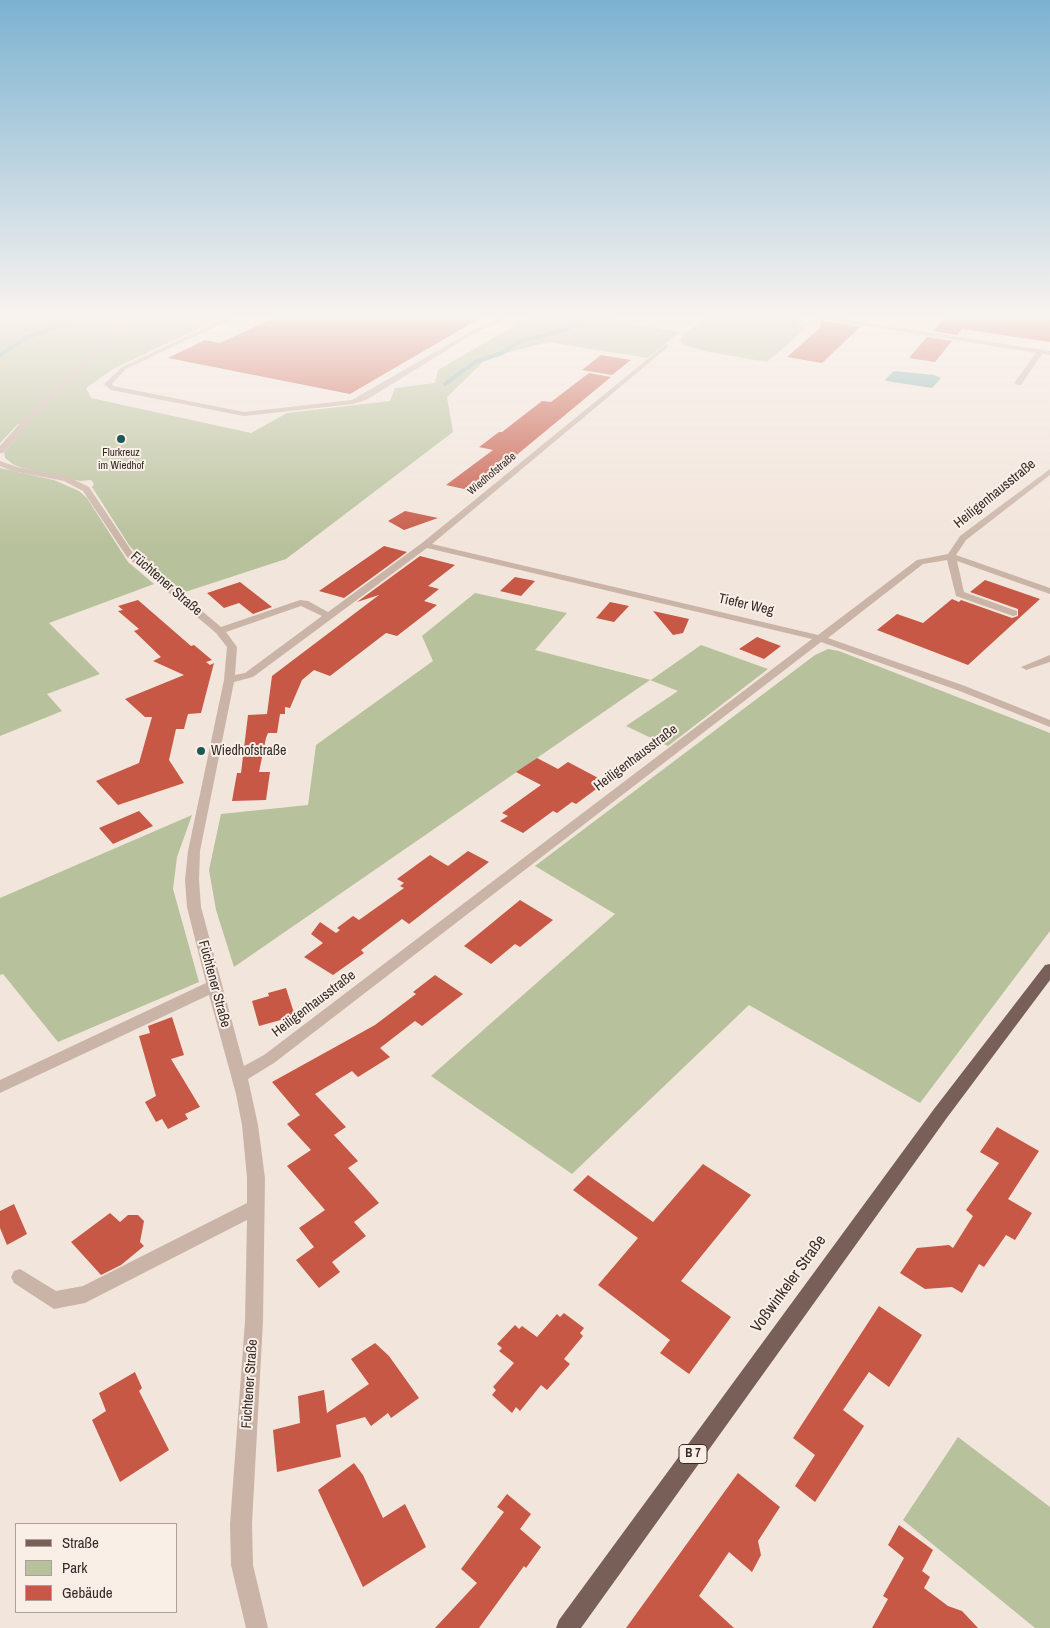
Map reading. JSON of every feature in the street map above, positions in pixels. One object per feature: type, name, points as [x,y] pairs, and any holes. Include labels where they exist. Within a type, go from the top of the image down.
[{"type":"main road","name":"Voßwinkeler Straße","points":[[567,1628],[940,1114],[1050,968]]},
{"type":"street","points":[[0,451],[37,408],[53,393]]},
{"type":"street","points":[[136,393],[244,414],[353,402],[371,393]]},
{"type":"street","name":"Wiedhofstraße","points":[[229,680],[249,675],[425,545],[609,393]]},
{"type":"street","name":"Füchtener Straße","points":[[0,463],[15,469],[66,479],[86,489],[130,555],[220,631],[232,647],[229,680],[194,851],[192,880],[194,907],[240,1076],[250,1126],[256,1178],[254,1321],[241,1524],[242,1565],[257,1628]]},
{"type":"street","name":"Heiligenhausstraße","points":[[240,1076],[269,1059],[920,562],[952,556],[963,538],[1050,471]]},
{"type":"street","name":"Tiefer Weg","points":[[425,545],[819,638],[961,688],[1050,724]]},
{"type":"street","points":[[952,556],[1050,591]]},
{"type":"street","points":[[952,556],[959,594],[1013,613]]},
{"type":"street","points":[[220,631],[300,603],[305,603],[329,616]]},
{"type":"street","points":[[1026,666],[1050,658]]},
{"type":"street","points":[[0,1087],[214,986]]},
{"type":"street","points":[[20,1277],[54,1300],[85,1294],[256,1207]]},
{"type":"green space","points":[[0,393],[88,393],[91,398],[251,433],[287,413],[390,401],[393,393],[451,393],[447,397],[453,432],[286,559],[182,593],[150,569],[129,545],[92,487],[94,484],[91,480],[80,481],[23,468],[14,465],[5,458],[4,452],[28,424],[18,424],[0,443]]},
{"type":"green space","points":[[0,468],[54,480],[79,491],[87,498],[128,562],[154,584],[49,623],[100,674],[47,694],[62,711],[0,736]]},
{"type":"green space","points":[[475,593],[567,613],[535,650],[651,680],[701,645],[768,669],[668,746],[626,726],[678,691],[650,680],[234,967],[216,910],[209,870],[221,814],[308,805],[316,745],[433,661],[422,636]]},
{"type":"green space","points":[[828,649],[839,651],[1050,733],[1050,931],[920,1103],[749,1005],[572,1174],[431,1076],[615,914],[535,866],[815,655]]},
{"type":"green space","points":[[192,815],[177,857],[173,889],[199,982],[58,1042],[3,974],[0,975],[0,898]]},
{"type":"green space","points":[[958,1437],[1050,1507],[1050,1628],[1035,1628],[903,1520]]},
{"type":"building","points":[[563,393],[592,393],[473,491],[446,485],[493,450],[479,447],[542,401],[551,402]]},
{"type":"building","points":[[405,511],[438,518],[404,530],[388,521]]},
{"type":"building","points":[[384,546],[407,552],[344,598],[319,591]]},
{"type":"building","points":[[420,556],[455,565],[428,586],[439,589],[424,601],[437,605],[397,636],[386,633],[330,676],[314,670],[302,680],[290,708],[285,707],[285,714],[280,714],[277,733],[268,733],[266,738],[259,772],[270,772],[266,800],[232,801],[237,773],[241,773],[248,715],[267,714],[272,676],[379,595],[357,602]]},
{"type":"building","points":[[515,577],[535,581],[521,596],[500,591]]},
{"type":"building","points":[[985,580],[1040,599],[968,665],[877,630],[897,614],[923,623],[952,599],[959,602],[961,600],[1012,618],[1018,616],[1018,609],[970,592]]},
{"type":"building","points":[[240,582],[272,607],[253,614],[239,603],[224,608],[207,593]]},
{"type":"building","points":[[138,600],[191,646],[194,645],[212,660],[206,662],[210,665],[214,663],[201,713],[188,714],[184,729],[176,729],[169,760],[184,783],[118,805],[96,781],[139,763],[152,717],[145,717],[125,699],[184,675],[153,661],[161,657],[134,631],[139,629],[118,611],[123,610],[118,606]]},
{"type":"building","points":[[610,602],[629,606],[614,622],[596,618]]},
{"type":"building","points":[[653,611],[689,619],[683,633],[673,635]]},
{"type":"building","points":[[757,637],[781,646],[764,659],[739,649]]},
{"type":"building","points":[[537,758],[558,769],[568,762],[602,780],[595,785],[599,787],[576,804],[572,802],[557,813],[553,811],[523,833],[500,821],[508,816],[502,813],[541,785],[516,772]]},
{"type":"building","points":[[139,811],[153,826],[113,844],[99,828]]},
{"type":"building","points":[[468,851],[489,862],[409,924],[402,919],[361,950],[364,953],[333,975],[304,957],[323,943],[311,934],[320,922],[336,933],[340,930],[337,928],[353,916],[359,920],[404,888],[400,886],[404,883],[397,879],[430,855],[448,866]]},
{"type":"building","points":[[520,900],[553,920],[520,947],[515,944],[491,964],[464,946]]},
{"type":"building","points":[[435,975],[463,994],[422,1026],[415,1021],[380,1048],[390,1057],[358,1077],[352,1071],[315,1094],[346,1127],[334,1135],[358,1161],[348,1168],[379,1203],[354,1222],[366,1236],[332,1262],[340,1272],[319,1288],[296,1260],[314,1247],[299,1228],[325,1210],[287,1166],[311,1150],[287,1124],[300,1115],[272,1082],[375,1025],[416,994],[413,992]]},
{"type":"building","points":[[286,988],[295,1016],[259,1026],[252,1001],[269,996],[268,993]]},
{"type":"building","points":[[172,1017],[184,1055],[171,1059],[200,1107],[185,1114],[188,1119],[168,1129],[162,1119],[156,1122],[145,1102],[156,1096],[139,1036],[150,1033],[148,1026]]},
{"type":"building","points":[[997,1127],[1039,1151],[1008,1199],[1032,1213],[1015,1240],[1006,1235],[984,1267],[979,1264],[962,1293],[952,1287],[925,1289],[900,1273],[917,1248],[949,1245],[953,1248],[973,1216],[966,1210],[999,1163],[980,1152]]},
{"type":"building","points":[[703,1164],[751,1195],[681,1281],[731,1317],[689,1374],[660,1353],[670,1340],[598,1285],[638,1238],[573,1190],[588,1175],[653,1222]]},
{"type":"building","points":[[14,1204],[27,1234],[7,1245],[0,1228],[0,1211]]},
{"type":"building","points":[[110,1213],[120,1222],[128,1215],[138,1215],[144,1221],[140,1242],[144,1246],[121,1265],[101,1275],[71,1242]]},
{"type":"building","points":[[879,1306],[922,1335],[889,1387],[869,1372],[843,1410],[864,1426],[815,1502],[795,1486],[815,1455],[793,1438]]},
{"type":"building","points":[[564,1313],[584,1328],[580,1333],[583,1336],[564,1359],[570,1364],[547,1390],[541,1385],[520,1411],[516,1407],[512,1413],[492,1395],[496,1390],[493,1387],[514,1363],[499,1351],[502,1348],[497,1344],[515,1325],[519,1329],[522,1326],[537,1337],[557,1314],[560,1317]]},
{"type":"building","points":[[375,1343],[389,1356],[419,1398],[391,1418],[388,1413],[371,1426],[365,1417],[336,1425],[341,1457],[277,1472],[273,1430],[300,1423],[298,1396],[324,1390],[327,1413],[369,1384],[351,1359]]},
{"type":"building","points":[[135,1372],[142,1388],[139,1391],[169,1450],[120,1482],[92,1420],[106,1411],[99,1393]]},
{"type":"building","points":[[354,1463],[363,1475],[383,1518],[405,1504],[426,1547],[363,1587],[318,1490]]},
{"type":"building","points":[[738,1473],[780,1507],[758,1541],[761,1555],[752,1572],[729,1552],[699,1596],[734,1628],[626,1628]]},
{"type":"building","points":[[507,1494],[531,1514],[520,1529],[541,1547],[526,1568],[524,1566],[479,1628],[435,1628],[477,1583],[461,1569],[504,1512],[497,1507]]},
{"type":"building","points":[[899,1525],[933,1550],[922,1571],[930,1577],[924,1588],[948,1606],[962,1611],[978,1628],[872,1628],[888,1599],[883,1596],[904,1558],[888,1545]]},
{"type":"place","name":"Flurkreuz im Wiedhof","points":[[121,439]]},
{"type":"place","name":"Wiedhofstraße","points":[[201,751]]}]
